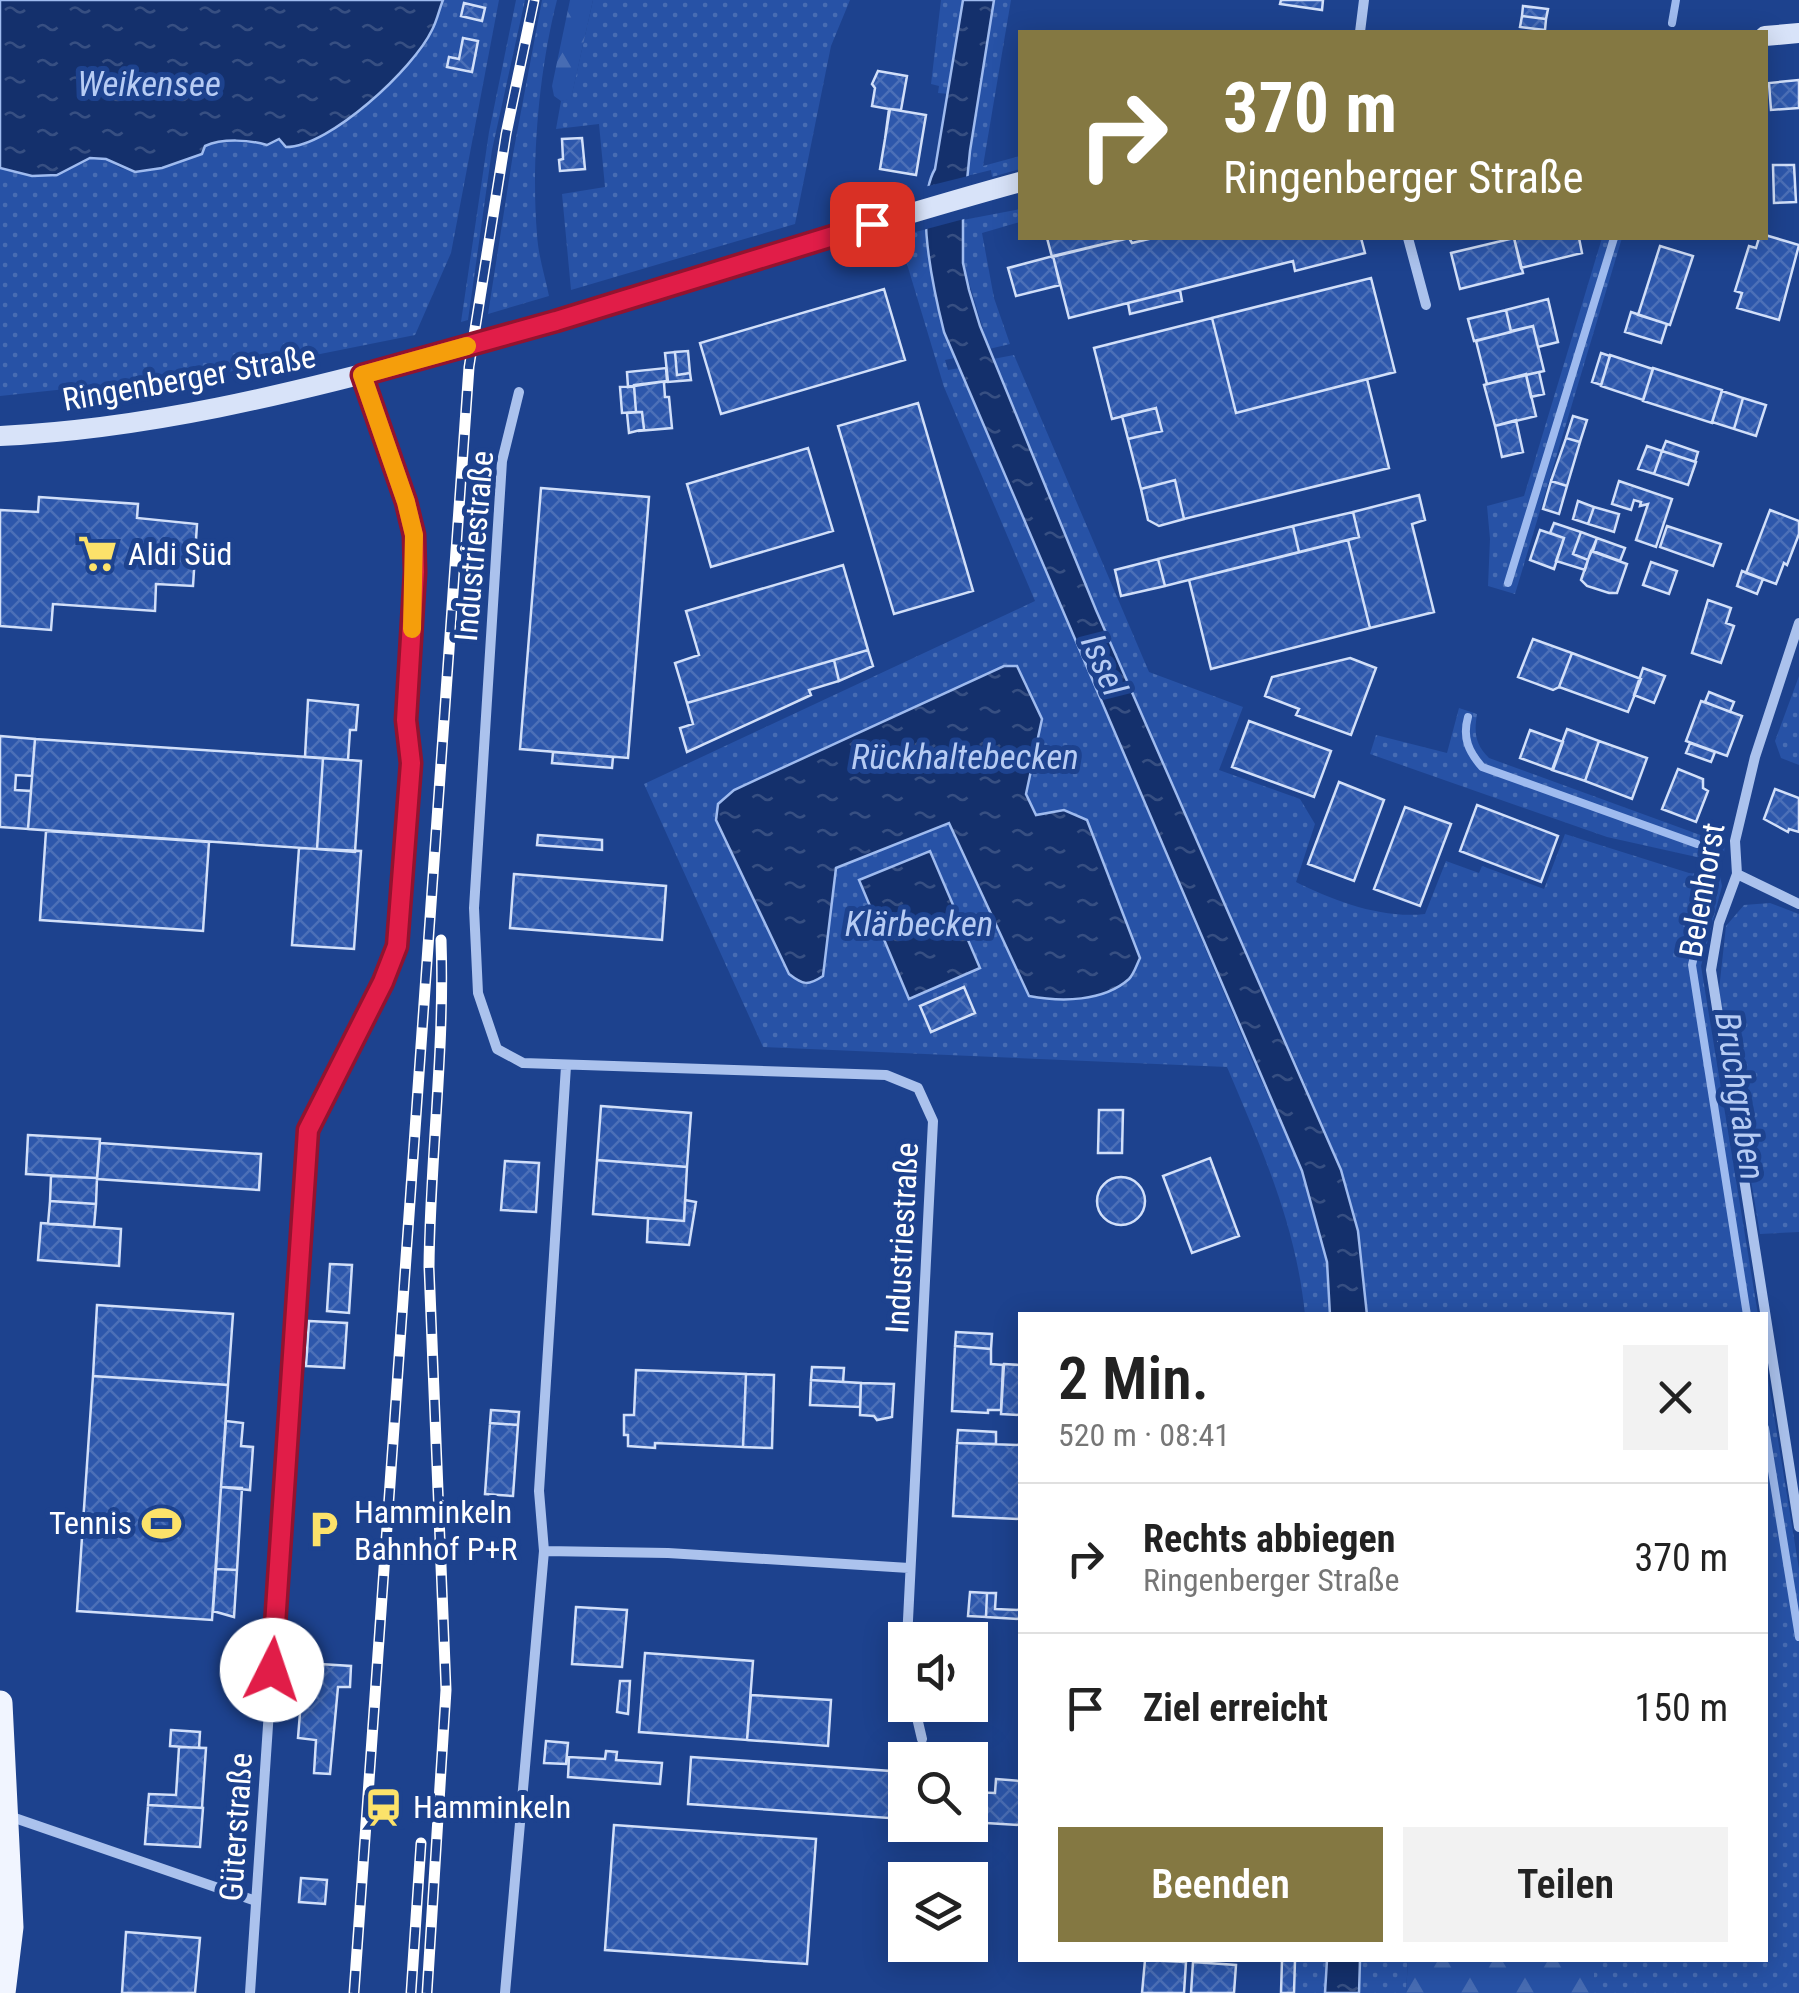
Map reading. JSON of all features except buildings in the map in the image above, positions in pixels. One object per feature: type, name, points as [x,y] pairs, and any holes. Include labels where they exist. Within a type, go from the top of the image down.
[{"type":"main road","points":[[1768,36],[1799,33]]},
{"type":"main road","name":"Ringenberger Straße","points":[[0,436],[204,411],[362,375],[1018,183]]},
{"type":"main road","points":[[0,1703],[11,1927],[2,1987]]},
{"type":"street","points":[[1360,30],[1364,0]]},
{"type":"street","points":[[1409,240],[1426,305]]},
{"type":"street","name":"Güterstraße","points":[[250,1993],[308,1130],[383,982],[397,946],[411,763],[406,720],[414,535],[362,375]]},
{"type":"street","name":"Industriestraße","points":[[520,392],[502,461],[474,908],[478,993],[497,1049],[523,1063],[886,1076],[918,1088],[933,1120],[908,1622]]},
{"type":"street","name":"Belenhorst","points":[[1765,1312],[1711,970],[1719,923],[1737,874],[1735,841],[1755,757],[1799,623]]},
{"type":"street","points":[[1737,874],[1799,904]]},
{"type":"street","points":[[505,1993],[544,1551],[539,1491],[566,1066]]},
{"type":"street","name":"Belenhorst","points":[[1768,1331],[1799,1527]]},
{"type":"street","points":[[544,1551],[668,1553],[909,1568]]},
{"type":"street","points":[[918,1722],[922,1739]]},
{"type":"street","points":[[6,1815],[256,1901]]},
{"type":"green space","points":[[443,0],[499,0],[451,253],[415,335],[235,371],[0,396],[0,168],[79,163],[90,158],[106,159],[135,172],[162,168],[202,154],[205,146],[213,142],[279,139],[287,147],[294,147],[342,122],[384,89],[419,48]]},
{"type":"green space","points":[[516,0],[525,0],[492,150],[468,320],[461,322],[489,132]]},
{"type":"green space","points":[[542,0],[557,0],[541,86],[535,177],[538,242],[549,296],[488,314],[513,154]]},
{"type":"green space","points":[[570,0],[593,0],[571,99],[561,101],[554,96],[552,86]]},
{"type":"green space","points":[[593,0],[850,0],[831,46],[795,224],[571,290],[562,194],[605,187],[599,124],[556,129],[561,101],[571,98]]},
{"type":"green space","points":[[941,0],[963,0],[949,94],[938,93],[939,86],[931,84]]},
{"type":"green space","points":[[994,0],[1011,0],[983,166],[1018,157],[1018,170],[992,177],[991,170],[967,176]]},
{"type":"green space","points":[[1018,209],[1018,223],[982,233],[994,298],[1010,344],[989,349],[963,263],[963,220]]},
{"type":"green space","points":[[928,229],[935,295],[955,358],[945,360],[948,370],[960,368],[966,380],[1302,1171],[1327,1262],[1330,1312],[1305,1312],[1286,1218],[1227,1067],[763,1047],[644,784],[1035,601],[944,387],[907,264],[899,257],[905,254],[906,234]],"holes":[[[1004,666],[1017,666],[1042,719],[1026,794],[1036,815],[1064,810],[1029,996],[949,823],[836,868],[823,976],[801,984],[789,974],[716,820],[734,790]]]},
{"type":"green space","points":[[1601,240],[1621,240],[1515,594],[1488,586],[1487,506],[1524,496]]},
{"type":"green space","points":[[1014,355],[1149,672],[1243,707],[1219,770],[1300,799],[1315,824],[1296,882],[1359,907],[1392,914],[1425,914],[1446,861],[1479,873],[1482,866],[1544,889],[1565,834],[1689,873],[1720,876],[1722,886],[1701,966],[1758,1312],[1367,1312],[1362,1264],[1351,1215],[1319,1118],[1082,575],[993,359]]},
{"type":"green space","points":[[1799,676],[1799,765],[1781,758],[1775,741]]},
{"type":"green space","points":[[1459,708],[1477,714],[1477,738],[1489,758],[1725,844],[1724,853],[1710,860],[1607,837],[1370,754],[1376,735],[1447,753]]},
{"type":"green space","points":[[1770,903],[1799,914],[1799,1232],[1760,1234],[1719,990],[1726,926],[1744,905]]},
{"type":"green space","points":[[1768,1378],[1799,1569],[1799,1993],[1594,1993],[1594,1962],[1768,1962]]},
{"type":"green space","points":[[1295,1962],[1327,1962],[1325,1993],[1294,1993]]},
{"type":"green space","points":[[1361,1962],[1408,1962],[1406,1993],[1359,1993]]},
{"type":"green space","points":[[1408,1962],[1594,1962],[1594,1993],[1406,1993]]},
{"type":"water","name":"Weikensee","points":[[0,0],[443,0],[434,27],[422,46],[389,84],[347,120],[304,144],[286,147],[279,139],[267,145],[220,142],[205,146],[202,154],[162,168],[135,172],[106,159],[90,158],[57,175],[32,176],[0,168]]},
{"type":"water","name":"Issel","points":[[963,0],[994,0],[963,220],[963,263],[969,290],[980,326],[1096,610],[1341,1170],[1358,1231],[1367,1312],[1330,1312],[1327,1262],[1302,1171],[944,332],[926,226],[929,185],[935,169]]},
{"type":"water","name":"Rückhaltebecken","points":[[1004,666],[1017,666],[1042,719],[1026,794],[1036,815],[1064,810],[1087,820],[1140,958],[1131,977],[1119,987],[1094,996],[1029,996],[949,823],[836,868],[823,976],[806,983],[794,978],[716,820],[718,804],[734,790]]},
{"type":"water","name":"Klärbecken","points":[[930,851],[980,968],[909,999],[859,880]]},
{"type":"water","points":[[1327,1962],[1360,1962],[1359,1993],[1325,1993]]},
{"type":"pier","points":[[972,175],[968,218],[923,230],[924,187]]},
{"type":"waterway","name":"Bruchgraben","points":[[1672,23],[1676,0]]},
{"type":"waterway","name":"Bruchgraben","points":[[1508,583],[1613,240]]},
{"type":"waterway","name":"Bruchgraben","points":[[1468,717],[1468,744],[1482,767],[1697,844]]},
{"type":"waterway","name":"Bruchgraben","points":[[1710,886],[1692,965],[1747,1312]]},
{"type":"waterway","name":"Bruchgraben","points":[[1768,1446],[1799,1637]]},
{"type":"railway","points":[[354,1993],[469,367],[506,134],[534,0]]},
{"type":"railway","points":[[427,1993],[446,1690],[429,1267],[441,1022],[441,940]]},
{"type":"railway","points":[[411,1993],[421,1843]]},
{"type":"slow traffic","points":[[412,629],[414,535],[362,375],[467,346]]},
{"type":"place","name":"Aldi Süd","points":[[98,554]]},
{"type":"place","name":"Tennis","points":[[162,1523]]},
{"type":"place","name":"Hamminkeln Bahnhof P+R","points":[[324,1530]]},
{"type":"place","name":"Hamminkeln","points":[[383,1807]]},
{"type":"route","points":[[272,1670],[308,1130],[383,982],[397,946],[411,763],[406,720],[414,535],[362,375],[556,321],[872,224]]}]
